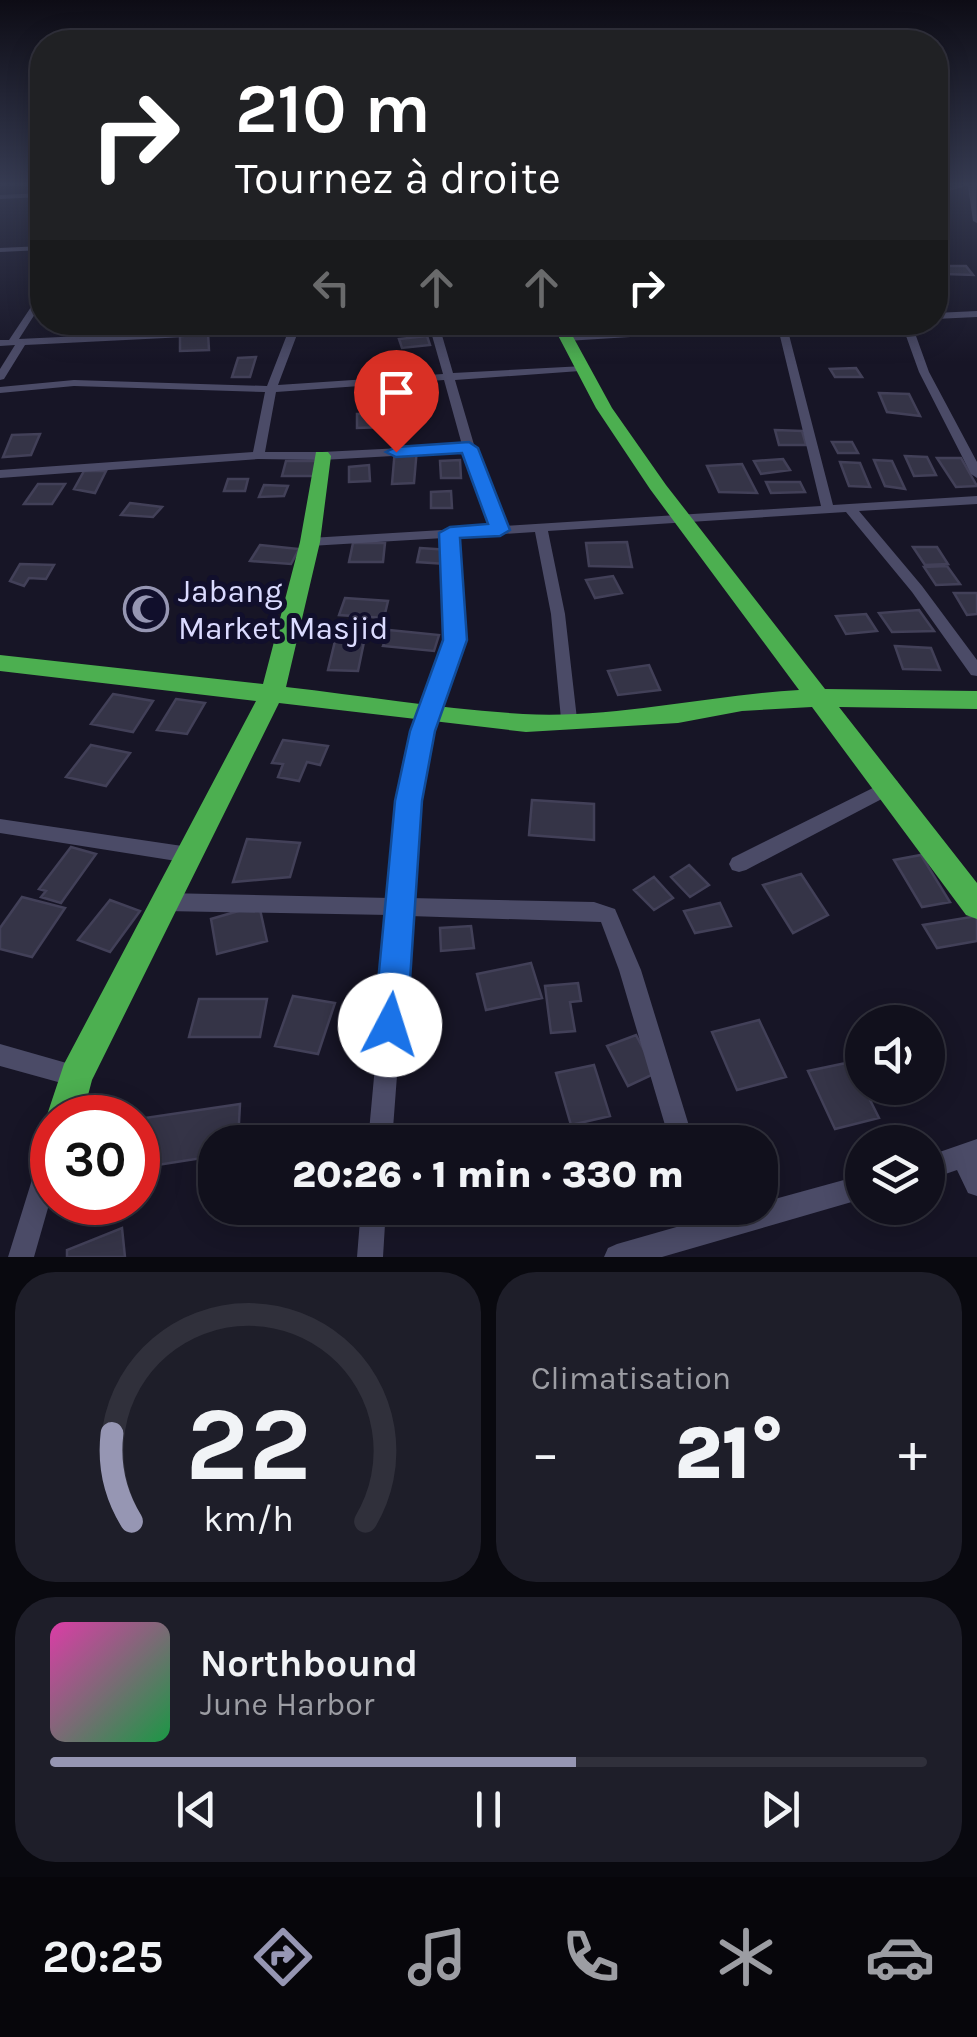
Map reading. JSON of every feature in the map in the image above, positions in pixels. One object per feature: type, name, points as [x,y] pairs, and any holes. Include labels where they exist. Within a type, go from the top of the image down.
[{"type":"street","points":[[0,250],[30,249]]},
{"type":"street","points":[[948,315],[977,314]]},
{"type":"street","points":[[0,376],[11,343],[30,315]]},
{"type":"street","points":[[11,343],[129,335]]},
{"type":"street","points":[[258,455],[270,390],[292,335]]},
{"type":"street","points":[[439,335],[469,448],[500,530]]},
{"type":"street","points":[[564,335],[580,368],[680,518],[891,786],[977,906]]},
{"type":"street","points":[[784,335],[828,508]]},
{"type":"street","points":[[911,335],[924,372],[977,474]]},
{"type":"street","points":[[0,390],[74,383],[270,390],[580,368]]},
{"type":"street","points":[[0,474],[258,455],[322,456],[469,448]]},
{"type":"street","points":[[71,1095],[76,1076],[273,692],[310,542],[322,456]]},
{"type":"street","points":[[310,542],[977,500]]},
{"type":"street","points":[[849,507],[917,589],[977,671]]},
{"type":"street","points":[[541,527],[558,614],[569,719]]},
{"type":"street","points":[[382,1125],[408,801],[422,731],[455,640],[450,533]]},
{"type":"street","points":[[1,665],[273,692],[526,723],[678,714],[742,702],[821,698],[977,700]]},
{"type":"street","points":[[739,864],[891,786]]},
{"type":"street","points":[[0,826],[189,856]]},
{"type":"street","points":[[165,902],[594,911],[608,915],[630,970],[677,1125]]},
{"type":"street","points":[[0,1055],[76,1076]]},
{"type":"street","points":[[945,1162],[971,1154],[977,1184]]},
{"type":"street","points":[[778,1204],[845,1190]]},
{"type":"street","points":[[21,1257],[31,1225]]},
{"type":"street","points":[[370,1257],[373,1225]]},
{"type":"street","points":[[617,1257],[692,1225]]},
{"type":"building","points":[[948,266],[966,266],[973,275],[948,274]]},
{"type":"building","points":[[208,335],[209,350],[180,351],[180,336]]},
{"type":"building","points":[[427,336],[430,345],[402,348],[399,339]]},
{"type":"building","points":[[256,357],[250,377],[232,377],[238,358]]},
{"type":"building","points":[[856,368],[862,377],[835,377],[830,369]]},
{"type":"building","points":[[879,393],[909,394],[920,416],[887,412]]},
{"type":"building","points":[[387,413],[388,427],[357,428],[357,414]]},
{"type":"building","points":[[775,430],[802,431],[806,445],[779,445]]},
{"type":"building","points":[[40,434],[31,455],[3,457],[12,435]]},
{"type":"building","points":[[832,442],[852,442],[858,453],[838,453]]},
{"type":"building","points":[[417,448],[414,483],[392,484],[395,449]]},
{"type":"building","points":[[905,456],[927,457],[936,475],[914,476]]},
{"type":"building","points":[[937,458],[961,458],[977,486],[956,487]]},
{"type":"building","points":[[783,459],[790,470],[761,474],[754,461]]},
{"type":"building","points":[[460,460],[461,478],[441,478],[440,461]]},
{"type":"building","points":[[874,460],[892,461],[905,489],[885,486]]},
{"type":"building","points":[[286,461],[317,461],[313,476],[282,476]]},
{"type":"building","points":[[840,462],[860,463],[870,487],[849,486]]},
{"type":"building","points":[[742,464],[757,493],[719,492],[707,466]]},
{"type":"building","points":[[369,465],[370,481],[349,482],[349,467]]},
{"type":"building","points":[[84,471],[106,471],[95,493],[74,489]]},
{"type":"building","points":[[228,479],[248,479],[245,491],[224,491]]},
{"type":"building","points":[[766,482],[800,482],[805,492],[771,493]]},
{"type":"building","points":[[38,484],[65,484],[52,504],[24,504]]},
{"type":"building","points":[[264,485],[288,486],[284,496],[259,497]]},
{"type":"building","points":[[451,491],[452,508],[431,508],[431,492]]},
{"type":"building","points":[[130,503],[162,507],[153,517],[121,515]]},
{"type":"building","points":[[627,542],[632,567],[589,566],[586,543]]},
{"type":"building","points":[[353,543],[385,543],[383,562],[349,562]]},
{"type":"building","points":[[260,545],[299,549],[291,564],[250,561]]},
{"type":"building","points":[[913,547],[937,547],[948,564],[925,565]]},
{"type":"building","points":[[420,548],[449,550],[446,564],[417,562]]},
{"type":"building","points":[[20,564],[54,565],[46,579],[29,578],[24,586],[10,581]]},
{"type":"building","points":[[947,566],[960,584],[936,585],[924,567]]},
{"type":"building","points":[[613,576],[622,593],[595,598],[586,580]]},
{"type":"building","points":[[954,593],[977,593],[977,614],[967,615]]},
{"type":"building","points":[[345,598],[388,601],[384,618],[339,615]]},
{"type":"building","points":[[919,610],[934,631],[892,632],[879,613]]},
{"type":"building","points":[[866,614],[877,631],[846,634],[836,616]]},
{"type":"building","points":[[389,630],[439,635],[434,651],[383,646]]},
{"type":"building","points":[[335,641],[364,642],[358,671],[328,670]]},
{"type":"building","points":[[895,646],[931,648],[940,670],[903,669]]},
{"type":"building","points":[[649,665],[660,690],[618,695],[608,671]]},
{"type":"building","points":[[113,694],[153,701],[133,732],[91,724]]},
{"type":"building","points":[[176,699],[205,703],[187,734],[157,730]]},
{"type":"building","points":[[283,740],[328,746],[320,765],[307,762],[299,781],[278,777],[283,764],[272,763]]},
{"type":"building","points":[[91,745],[130,753],[106,786],[66,777]]},
{"type":"building","points":[[532,800],[594,804],[594,840],[529,835]]},
{"type":"building","points":[[247,839],[300,843],[290,877],[233,882]]},
{"type":"building","points":[[71,847],[96,854],[61,903],[41,897],[46,891],[39,889]]},
{"type":"building","points":[[921,855],[950,902],[922,907],[894,860]]},
{"type":"building","points":[[689,865],[709,885],[690,897],[671,877]]},
{"type":"building","points":[[801,874],[828,915],[793,933],[763,885]]},
{"type":"building","points":[[654,877],[673,898],[654,910],[634,890]]},
{"type":"building","points":[[22,897],[65,908],[32,957],[0,949],[0,928]]},
{"type":"building","points":[[110,900],[140,911],[110,952],[78,940]]},
{"type":"building","points":[[720,903],[731,926],[695,933],[684,911]]},
{"type":"building","points":[[259,905],[267,941],[217,954],[211,919]]},
{"type":"building","points":[[977,916],[977,941],[937,948],[923,925]]},
{"type":"building","points":[[471,926],[474,948],[441,951],[440,928]]},
{"type":"building","points":[[531,963],[542,998],[486,1010],[477,974]]},
{"type":"building","points":[[578,983],[581,1001],[570,1002],[575,1031],[551,1033],[545,986]]},
{"type":"building","points":[[293,996],[335,1003],[318,1054],[275,1046]]},
{"type":"building","points":[[199,999],[267,999],[260,1037],[189,1037]]},
{"type":"building","points":[[759,1020],[786,1077],[737,1090],[712,1032]]},
{"type":"building","points":[[636,1035],[656,1073],[628,1086],[607,1046]]},
{"type":"building","points":[[845,1063],[845,1105],[872,1105],[879,1118],[835,1129],[808,1071]]},
{"type":"building","points":[[594,1065],[610,1116],[571,1125],[556,1073]]},
{"type":"building","points":[[240,1104],[239,1125],[198,1125],[198,1159],[160,1165],[160,1116]]},
{"type":"building","points":[[122,1228],[125,1257],[67,1257],[67,1250]]},
{"type":"traffic: fast","points":[[565,335],[604,408],[659,489],[977,906]]},
{"type":"traffic: fast","points":[[71,1095],[76,1076],[273,692],[310,542],[322,456]]},
{"type":"traffic: fast","points":[[0,663],[526,723],[678,714],[742,702],[821,698],[977,700]]},
{"type":"place","name":"Jabang Market Masjid","points":[[146,609]]},
{"type":"route","points":[[390,1025],[408,801],[422,731],[455,640],[450,533],[500,530],[469,448],[396,452]]}]
